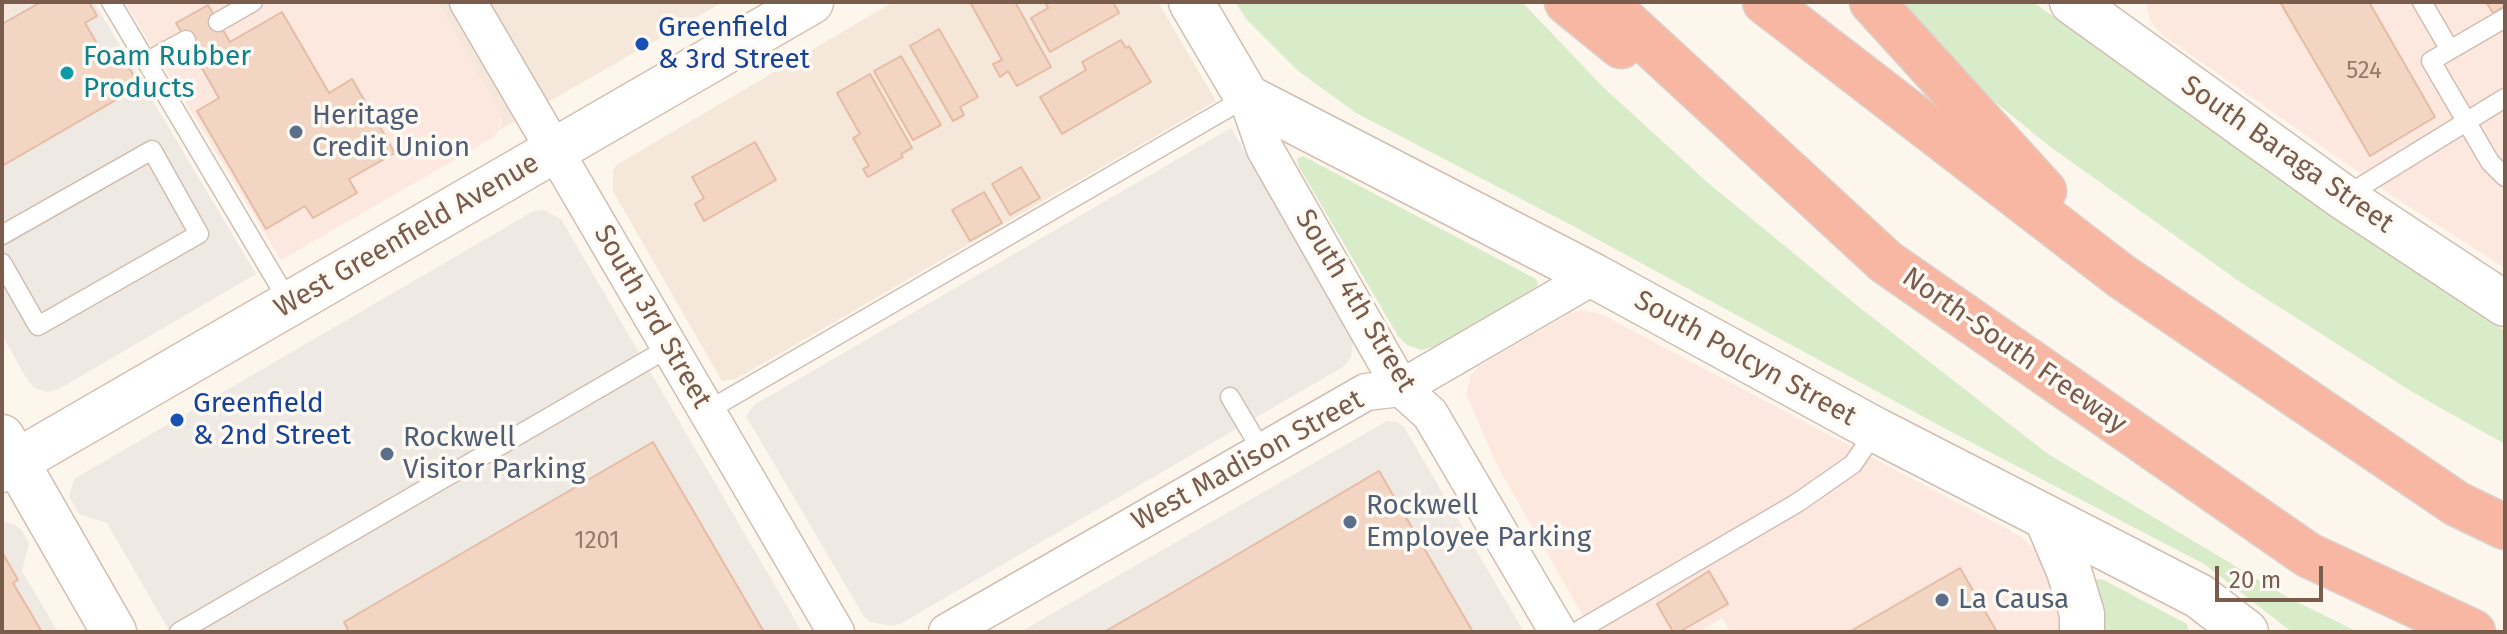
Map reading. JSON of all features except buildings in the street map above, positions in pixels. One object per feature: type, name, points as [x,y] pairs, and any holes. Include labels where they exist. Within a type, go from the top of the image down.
[{"type":"highway","points":[[1567,2],[1886,262]]},
{"type":"highway","name":"North-South Freeway","points":[[1604,2],[1886,262],[2308,555],[2473,632]]},
{"type":"highway","points":[[1765,2],[2121,276],[2457,504],[2505,527]]},
{"type":"highway","points":[[1872,2],[2121,276]]},
{"type":"street","name":"South 3rd Street","points":[[468,2],[836,632]]},
{"type":"street","name":"West Greenfield Avenue","points":[[7,456],[290,304],[811,2]]},
{"type":"street","name":"South 4th Street","points":[[1191,2],[1247,97],[1265,149],[1401,388],[1430,414],[1558,632]]},
{"type":"street","name":"South Baraga Street","points":[[2072,2],[2343,197],[2505,304]]},
{"type":"street","name":"South Polcyn Street","points":[[1247,97],[1594,276],[1876,430],[2199,596],[2239,630]]},
{"type":"street","name":"West Madison Street","points":[[947,632],[1366,392],[1401,388],[1594,276]]},
{"type":"street","points":[[7,456],[114,632]]},
{"type":"street","points":[[2047,519],[2069,571],[2082,614],[2082,632]]},
{"type":"lane","points":[[111,2],[290,304]]},
{"type":"lane","points":[[218,22],[253,2]]},
{"type":"lane","points":[[2422,2],[2450,50]]},
{"type":"lane","points":[[2505,18],[2431,61],[2490,162],[2505,177]]},
{"type":"lane","points":[[146,62],[186,40]]},
{"type":"lane","points":[[707,411],[1247,97]]},
{"type":"lane","points":[[2343,197],[2505,98]]},
{"type":"lane","points":[[2,235],[152,150],[199,234],[38,326],[9,292],[2,263]]},
{"type":"lane","points":[[179,632],[670,347]]},
{"type":"lane","points":[[1230,397],[1262,451]]},
{"type":"lane","points":[[1576,632],[1797,503],[1853,464],[1876,430]]},
{"type":"shaded area","points":[[2,2],[35,2],[2,21]]},
{"type":"shaded area","points":[[35,2],[94,2],[256,274],[57,390],[46,392],[28,381],[2,335],[2,21]]},
{"type":"shaded area","points":[[437,2],[723,2],[499,130],[502,120]]},
{"type":"shaded area","points":[[437,2],[501,112],[499,130],[494,137],[281,260],[126,4]]},
{"type":"shaded area","points":[[893,2],[1158,2],[1216,101],[736,379],[722,381],[613,191],[613,170],[618,164]]},
{"type":"shaded area","points":[[2505,2],[2505,268],[2394,197],[2160,33],[2151,22],[2146,4]]},
{"type":"shaded area","points":[[1231,128],[1349,332],[1353,341],[1351,358],[1343,367],[900,624],[890,626],[870,622],[746,416],[754,405]]},
{"type":"shaded area","points":[[543,210],[561,219],[802,632],[170,632],[107,523],[79,514],[69,496],[74,479],[532,212]]},
{"type":"shaded area","points":[[1582,310],[1601,314],[2020,536],[2038,552],[2072,632],[1731,632],[1722,618],[1699,632],[1592,632],[1498,467],[1466,394],[1471,375],[1479,366],[1570,313]]},
{"type":"shaded area","points":[[1387,421],[1404,427],[1524,632],[1020,632]]},
{"type":"shaded area","points":[[2,522],[21,529],[29,543],[22,571],[58,632],[2,632]]},
{"type":"green space","points":[[1235,2],[1522,2],[1603,87],[1707,182],[1854,303],[2048,454],[2287,597],[2358,632],[2292,632],[2204,564],[1356,113],[1297,70],[1248,21]]},
{"type":"green space","points":[[1889,2],[2033,2],[2387,253],[2505,331],[2505,444],[2414,393],[2240,282],[2048,145],[1973,84]]},
{"type":"green space","points":[[1303,156],[1536,279],[1538,284],[1534,290],[1437,346],[1421,350],[1407,345],[1398,336],[1299,167],[1297,159]]},
{"type":"green space","points":[[2097,579],[2187,624],[2189,632],[2103,632],[2094,584]]},
{"type":"place","name":"Greenfield & 3rd Street","points":[[642,44]]},
{"type":"place","name":"Foam Rubber Products","points":[[67,73]]},
{"type":"place","name":"Heritage Credit Union","points":[[296,132]]},
{"type":"place","name":"Greenfield & 2nd Street","points":[[177,420]]},
{"type":"place","name":"Rockwell Visitor Parking","points":[[387,454]]},
{"type":"place","name":"Rockwell Employee Parking","points":[[1350,522]]},
{"type":"place","name":"La Causa","points":[[1942,600]]}]
